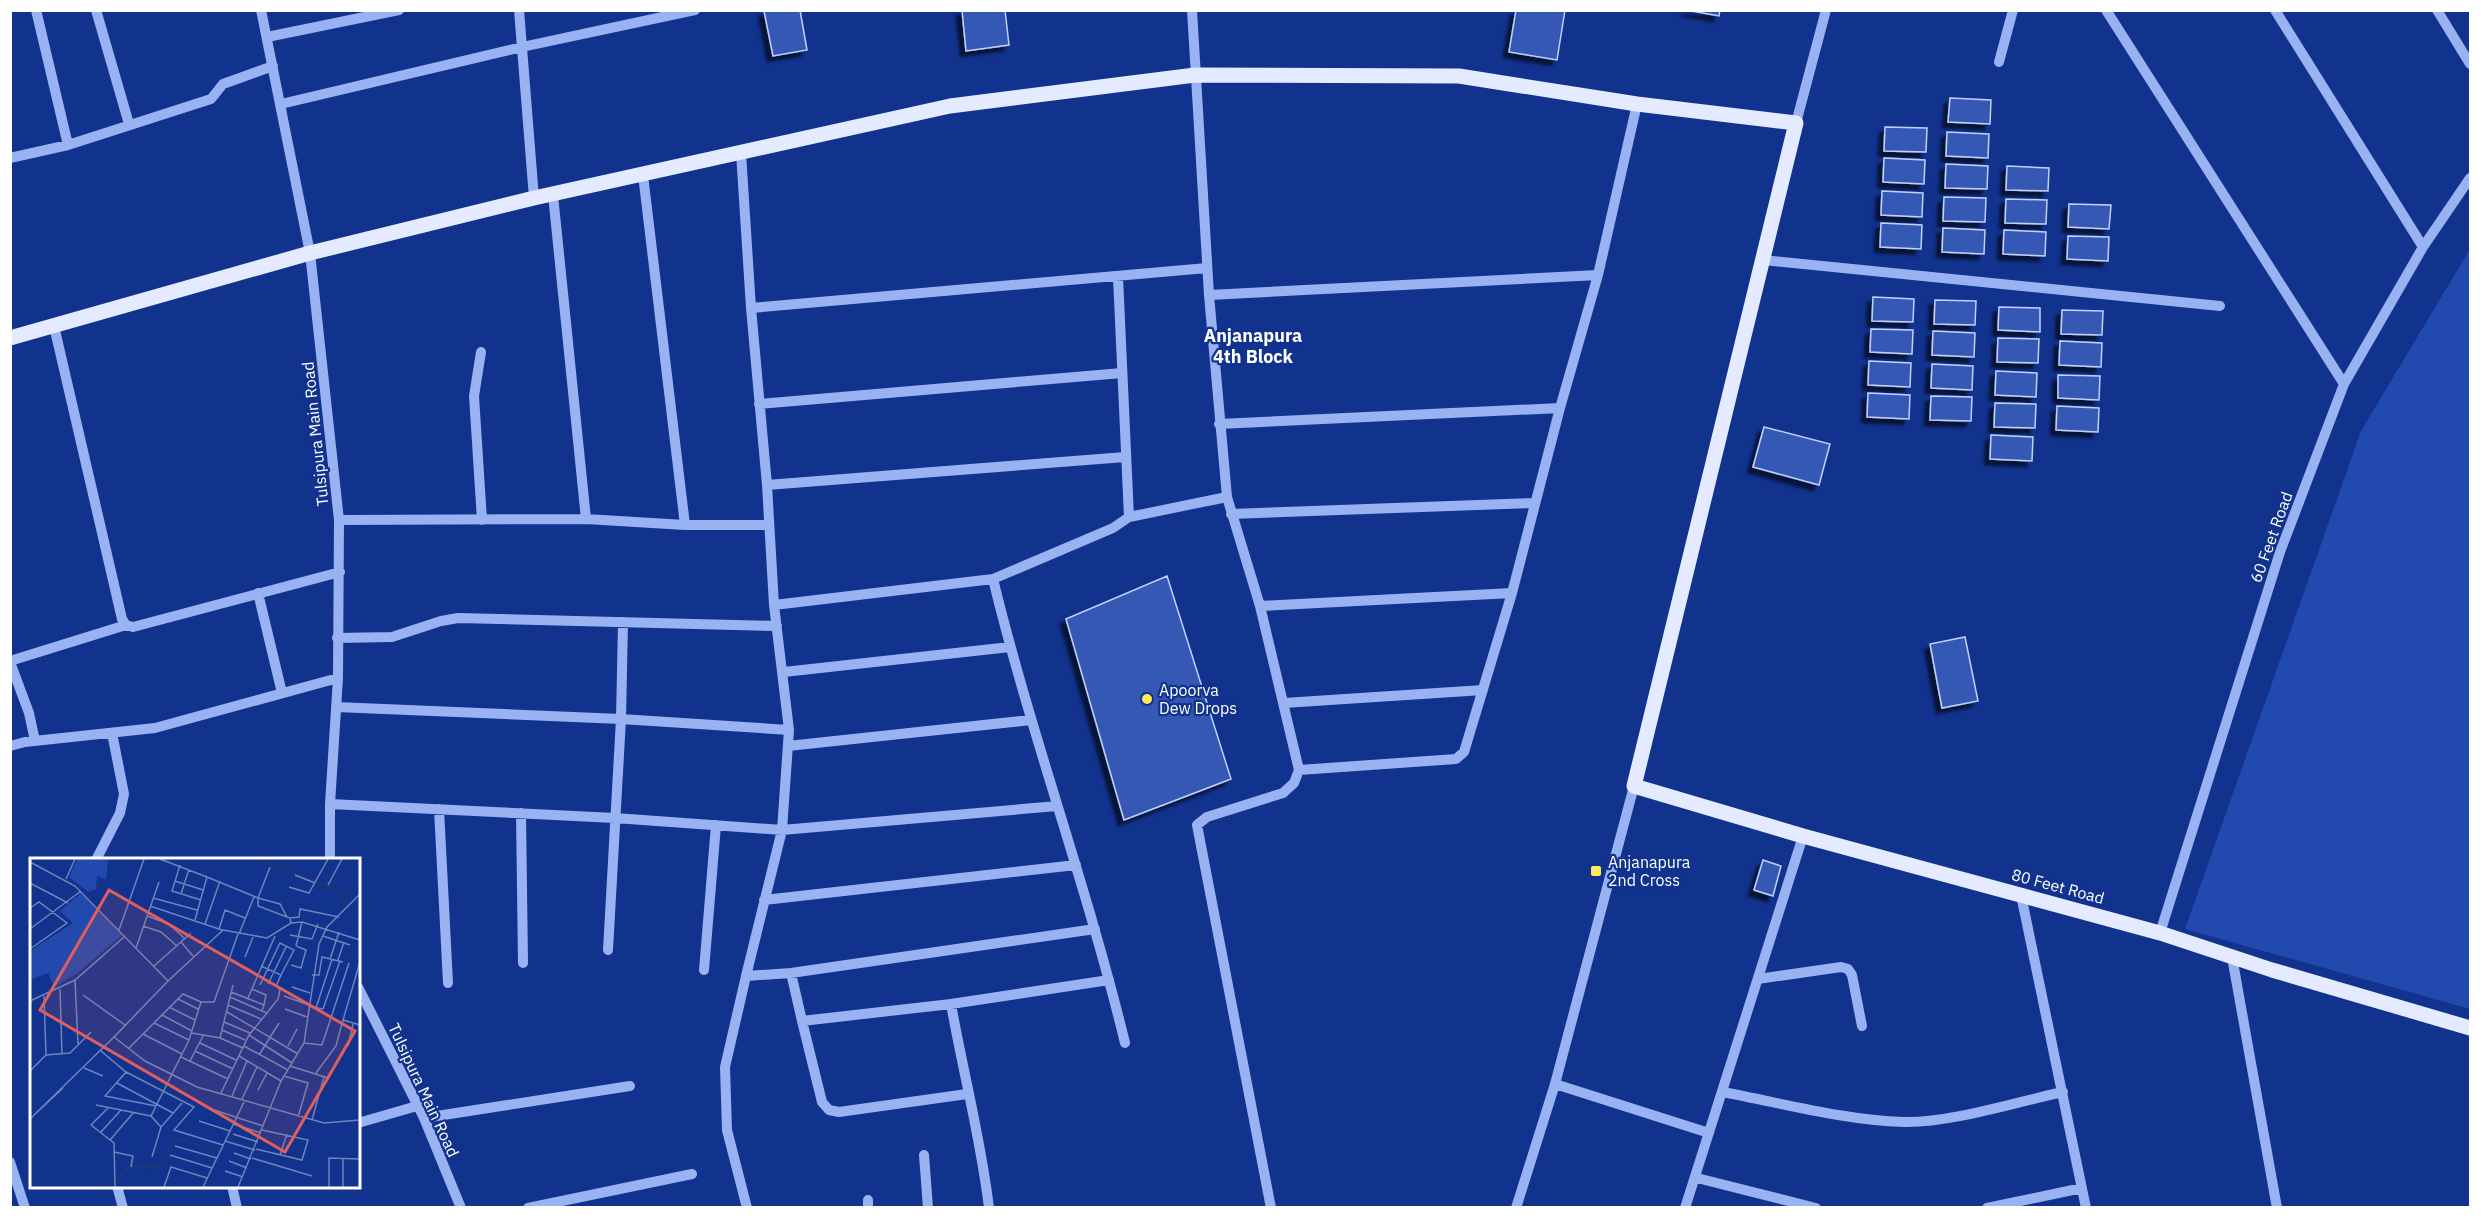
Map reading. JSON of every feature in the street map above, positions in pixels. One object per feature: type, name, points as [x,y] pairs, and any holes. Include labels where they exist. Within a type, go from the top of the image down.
[{"type":"main road","points":[[10,338],[310,253],[534,198],[950,106],[1195,75],[1459,76],[1637,104],[1796,123],[1634,786]]},
{"type":"main road","name":"80 Feet Road","points":[[1634,786],[1803,836],[2160,933],[2232,957],[2470,1028]]},
{"type":"street","points":[[36,10],[68,145]]},
{"type":"street","points":[[96,10],[129,124]]},
{"type":"street","name":"Tulsipura Main Road","points":[[261,10],[310,253],[339,520],[338,678],[330,804],[330,858]]},
{"type":"street","points":[[267,37],[399,10]]},
{"type":"street","points":[[519,10],[534,198]]},
{"type":"street","points":[[281,104],[522,47],[695,10]]},
{"type":"street","points":[[1191,10],[1209,295],[1227,497],[1260,606],[1299,770],[1294,783],[1283,793],[1207,817],[1197,825],[1271,1208]]},
{"type":"street","points":[[1796,123],[1826,10]]},
{"type":"street","points":[[1999,62],[2013,10]]},
{"type":"street","points":[[2106,10],[2344,384]]},
{"type":"street","points":[[2275,10],[2423,247]]},
{"type":"street","points":[[2437,10],[2470,64]]},
{"type":"street","points":[[10,158],[68,145],[211,99],[223,84],[273,66]]},
{"type":"street","points":[[1299,770],[1456,759],[1464,752],[1512,593],[1534,503],[1598,275],[1637,104]]},
{"type":"street","points":[[741,153],[774,605],[789,730],[782,830],[725,1067],[727,1131],[747,1208]]},
{"type":"street","points":[[643,175],[685,525]]},
{"type":"street","name":"60 Feet Road","points":[[2160,933],[2280,552],[2344,384],[2423,247],[2470,178]]},
{"type":"street","points":[[553,195],[586,519]]},
{"type":"street","points":[[1762,260],[2220,306]]},
{"type":"street","points":[[751,308],[1208,268]]},
{"type":"street","points":[[1209,295],[1598,275]]},
{"type":"street","points":[[1118,277],[1129,517]]},
{"type":"street","points":[[54,326],[122,619],[126,625]]},
{"type":"street","points":[[481,352],[474,396],[482,520]]},
{"type":"street","points":[[759,404],[1122,373]]},
{"type":"street","points":[[1219,424],[1560,408]]},
{"type":"street","points":[[767,486],[1125,457]]},
{"type":"street","points":[[774,605],[993,579],[1113,528],[1129,517],[1227,497]]},
{"type":"street","points":[[1231,514],[1534,503]]},
{"type":"street","points":[[339,520],[586,519],[685,525],[768,525]]},
{"type":"street","points":[[35,741],[29,713],[10,661],[126,625],[133,627],[340,572]]},
{"type":"street","points":[[993,579],[1031,720],[1110,980],[1125,1043]]},
{"type":"street","points":[[258,593],[282,693]]},
{"type":"street","points":[[1260,606],[1512,593]]},
{"type":"street","points":[[337,638],[392,637],[441,621],[458,618],[777,626]]},
{"type":"street","points":[[608,950],[621,720],[623,622]]},
{"type":"street","points":[[783,672],[1010,647]]},
{"type":"street","points":[[10,746],[35,741],[155,728],[338,678]]},
{"type":"street","points":[[1284,703],[1483,690]]},
{"type":"street","points":[[336,708],[621,720],[789,730]]},
{"type":"street","points":[[788,746],[1031,720]]},
{"type":"street","points":[[97,858],[120,813],[124,794],[112,733]]},
{"type":"street","points":[[1516,1208],[1555,1084],[1634,786]]},
{"type":"street","points":[[330,804],[615,818],[782,830],[1057,806]]},
{"type":"street","points":[[439,809],[448,983]]},
{"type":"street","points":[[520,813],[523,963]]},
{"type":"street","points":[[704,970],[716,825]]},
{"type":"street","points":[[1685,1208],[1803,836]]},
{"type":"street","points":[[764,900],[1076,865]]},
{"type":"street","points":[[2021,895],[2086,1208]]},
{"type":"street","points":[[746,976],[790,973],[1095,929]]},
{"type":"street","points":[[2232,957],[2277,1208]]},
{"type":"street","points":[[1758,979],[1841,967],[1848,969],[1852,975],[1862,1026]]},
{"type":"street","points":[[790,973],[822,1102],[829,1110],[838,1112],[968,1094]]},
{"type":"street","points":[[802,1021],[951,1004],[1110,980]]},
{"type":"street","name":"Tulsipura Main Road","points":[[360,991],[423,1118],[461,1208]]},
{"type":"street","points":[[951,1004],[968,1094],[984,1160],[989,1208]]},
{"type":"street","points":[[1555,1084],[1709,1133]]},
{"type":"street","points":[[423,1118],[630,1086]]},
{"type":"street","points":[[1722,1092],[1838,1114],[1905,1122],[1939,1120],[2063,1092]]},
{"type":"street","points":[[360,1122],[417,1106]]},
{"type":"street","points":[[924,1155],[928,1208]]},
{"type":"street","points":[[10,1162],[25,1208]]},
{"type":"street","points":[[528,1208],[692,1174]]},
{"type":"street","points":[[1696,1178],[1816,1208]]},
{"type":"street","points":[[118,1188],[123,1208]]},
{"type":"street","points":[[232,1188],[237,1208]]},
{"type":"street","points":[[1987,1208],[2082,1188]]},
{"type":"shaded area","points":[[2470,249],[2470,1009],[2185,929],[2361,431]]},
{"type":"building","points":[[800,10],[807,50],[773,56],[764,11]]},
{"type":"building","points":[[962,10],[1005,10],[1009,45],[966,51]]},
{"type":"building","points":[[1516,10],[1565,10],[1557,60],[1509,52]]},
{"type":"building","points":[[1686,10],[1720,10],[1719,16]]},
{"type":"building","points":[[1950,98],[1991,100],[1990,124],[1948,122]]},
{"type":"building","points":[[1885,127],[1927,128],[1926,152],[1884,151]]},
{"type":"building","points":[[1947,132],[1989,134],[1988,158],[1946,156]]},
{"type":"building","points":[[1884,158],[1925,160],[1924,184],[1883,182]]},
{"type":"building","points":[[1946,164],[1988,166],[1987,189],[1945,188]]},
{"type":"building","points":[[2007,166],[2049,168],[2048,191],[2006,190]]},
{"type":"building","points":[[1882,191],[1923,193],[1922,217],[1881,215]]},
{"type":"building","points":[[1944,197],[1986,198],[1985,222],[1943,221]]},
{"type":"building","points":[[2006,199],[2047,200],[2046,224],[2005,223]]},
{"type":"building","points":[[2069,204],[2111,205],[2109,229],[2068,227]]},
{"type":"building","points":[[1881,223],[1922,225],[1921,249],[1880,247]]},
{"type":"building","points":[[1943,228],[1985,230],[1984,254],[1942,252]]},
{"type":"building","points":[[2004,230],[2046,232],[2045,256],[2003,254]]},
{"type":"building","points":[[2068,236],[2109,237],[2108,261],[2067,259]]},
{"type":"building","points":[[1873,297],[1914,299],[1913,322],[1872,321]]},
{"type":"building","points":[[1935,300],[1976,301],[1975,325],[1934,324]]},
{"type":"building","points":[[1999,307],[2040,308],[2040,332],[1998,330]]},
{"type":"building","points":[[2062,310],[2103,311],[2102,335],[2061,334]]},
{"type":"building","points":[[1871,329],[1913,330],[1912,354],[1870,352]]},
{"type":"building","points":[[1933,331],[1975,333],[1974,357],[1932,355]]},
{"type":"building","points":[[1998,338],[2039,339],[2038,363],[1997,362]]},
{"type":"building","points":[[2060,341],[2102,343],[2101,367],[2059,365]]},
{"type":"building","points":[[1869,361],[1911,363],[1910,387],[1868,385]]},
{"type":"building","points":[[1932,364],[1973,366],[1972,390],[1931,388]]},
{"type":"building","points":[[1996,371],[2037,373],[2036,397],[1995,395]]},
{"type":"building","points":[[2058,375],[2100,376],[2099,400],[2058,398]]},
{"type":"building","points":[[1868,393],[1910,395],[1909,419],[1867,417]]},
{"type":"building","points":[[1931,396],[1972,397],[1971,421],[1930,420]]},
{"type":"building","points":[[1995,403],[2036,404],[2035,428],[1994,427]]},
{"type":"building","points":[[2057,406],[2099,408],[2098,432],[2056,430]]},
{"type":"building","points":[[1764,427],[1830,444],[1819,485],[1753,467]]},
{"type":"building","points":[[1991,435],[2033,437],[2032,461],[1990,459]]},
{"type":"building","name":"Apoorva Dew Drops","points":[[1167,576],[1231,779],[1124,820],[1066,619]]},
{"type":"building","points":[[1965,637],[1978,701],[1942,708],[1930,644]]},
{"type":"building","points":[[1763,860],[1781,866],[1773,896],[1754,890]]},
{"type":"place","name":"Apoorva Dew Drops","points":[[1147,699]]},
{"type":"place","name":"Anjanapura 2nd Cross","points":[[1596,871]]},
{"type":"district","name":"Anjanapura 4th Block","points":[[1253,345]]}]
